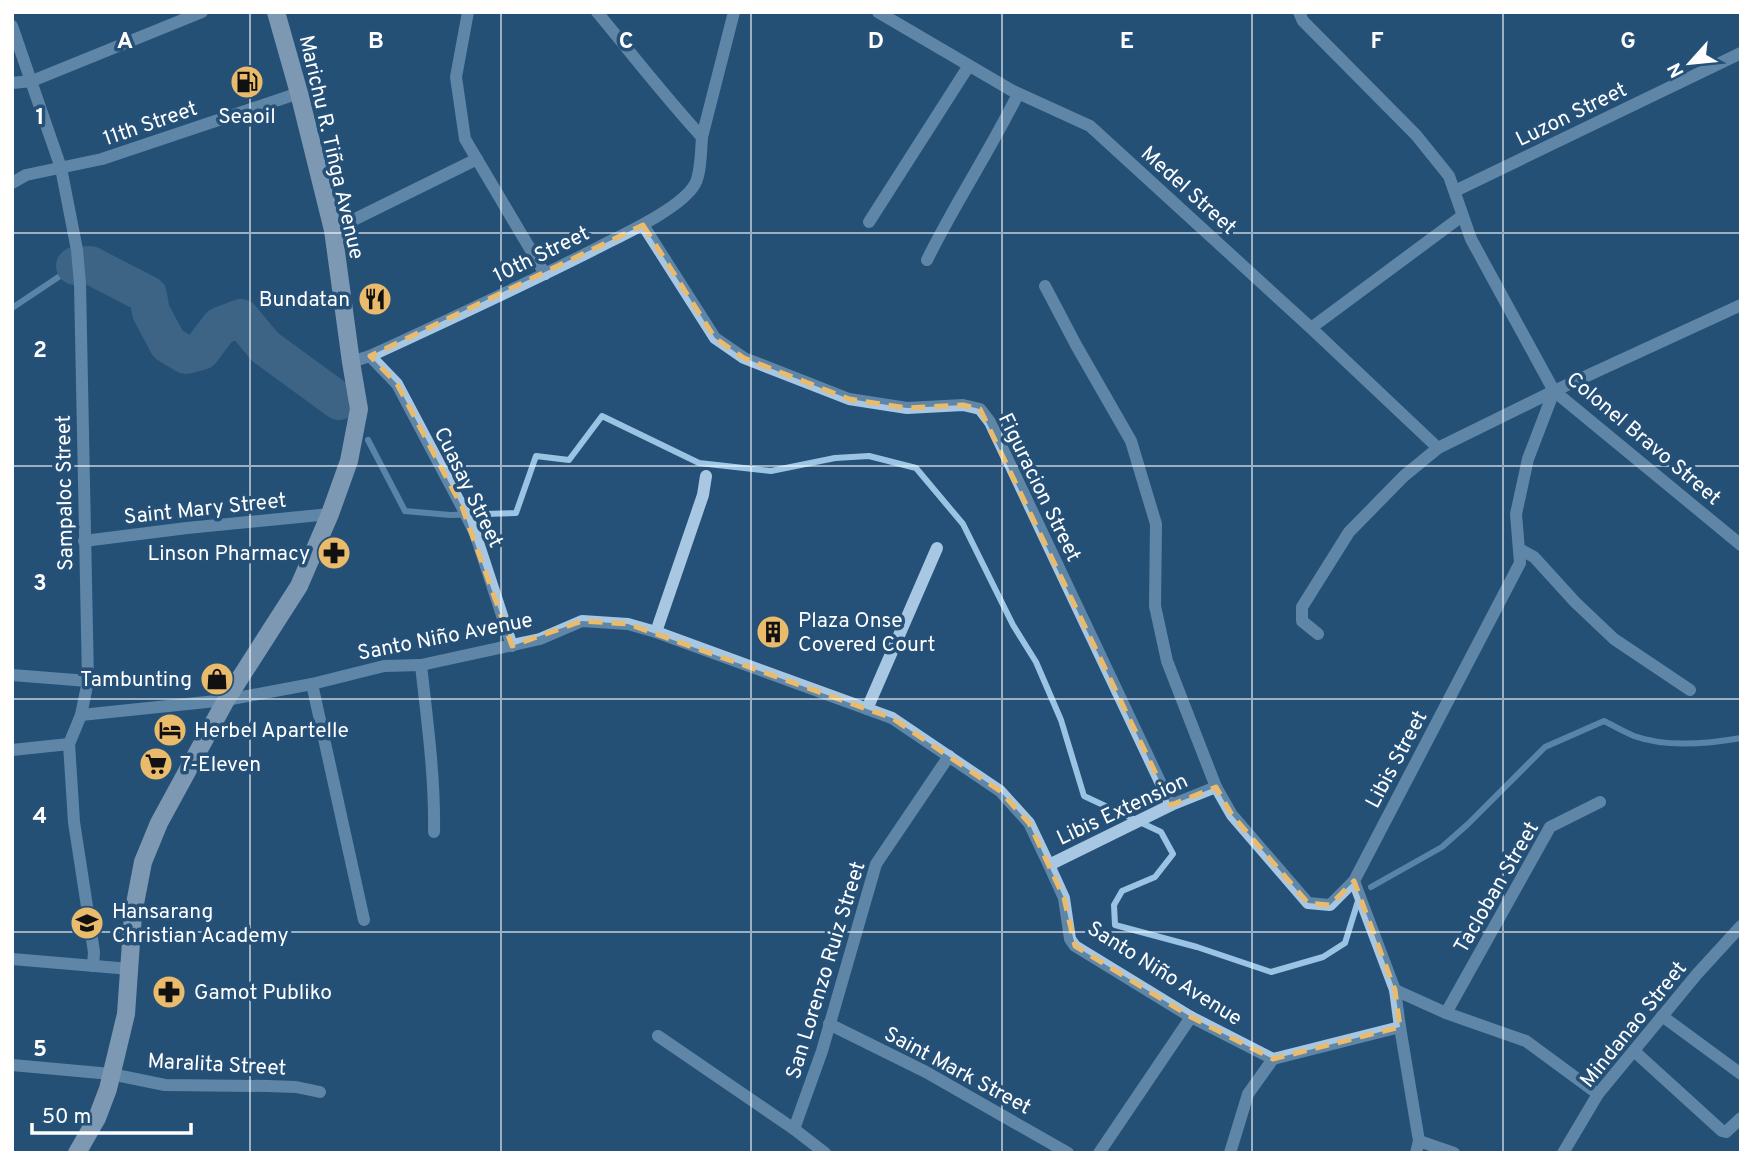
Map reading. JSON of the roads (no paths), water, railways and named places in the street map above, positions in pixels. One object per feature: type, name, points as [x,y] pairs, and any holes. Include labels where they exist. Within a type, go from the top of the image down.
[{"type":"main road","name":"Marichu R. Tiñga Avenue","points":[[77,1153],[97,1118],[108,1089],[126,1014],[133,914],[143,862],[159,823],[226,700],[299,586],[349,461],[359,409],[333,230],[276,12]]},
{"type":"street","points":[[12,83],[32,81],[202,12]]},
{"type":"street","points":[[468,12],[456,77],[465,139],[545,274]]},
{"type":"street","points":[[597,12],[672,105],[702,137]]},
{"type":"street","name":"10th Street","points":[[351,362],[370,356],[545,274],[643,225],[687,195],[696,183],[702,137],[734,12]]},
{"type":"street","name":"Medel Street","points":[[877,12],[1018,94],[1090,127],[1438,448]]},
{"type":"street","name":"Colonel Bravo Street","points":[[1299,12],[1303,21],[1416,135],[1449,176],[1471,239],[1554,391],[1741,545]]},
{"type":"street","name":"Sampaloc Street","points":[[12,26],[61,167],[77,250],[80,284],[88,681],[81,715],[68,744],[74,822],[94,952],[93,966]]},
{"type":"street","name":"Luzon Street","points":[[1455,191],[1741,53]]},
{"type":"street","points":[[869,222],[968,67]]},
{"type":"street","name":"11th Street","points":[[12,183],[26,175],[102,159],[299,93]]},
{"type":"street","points":[[927,260],[1018,94]]},
{"type":"street","points":[[333,230],[477,159]]},
{"type":"street","points":[[1311,328],[1462,216]]},
{"type":"street","name":"Figuracion Street","points":[[643,225],[715,338],[744,358],[849,399],[907,408],[963,405],[980,409],[996,434],[1171,806]]},
{"type":"street","points":[[1045,286],[1131,441],[1156,524],[1155,606],[1167,661],[1216,787]]},
{"type":"street","points":[[1318,634],[1302,621],[1302,607],[1349,532],[1404,476],[1438,448],[1741,305]]},
{"type":"street","name":"Cuasay Street","points":[[370,356],[397,384],[475,533],[512,646]]},
{"type":"street","name":"Libis Street","points":[[1354,881],[1520,563],[1516,514],[1518,503],[1528,459],[1554,391]]},
{"type":"street","points":[[656,632],[703,495],[706,476]]},
{"type":"street","name":"Saint Mary Street","points":[[84,541],[330,514]]},
{"type":"street","points":[[867,709],[937,548]]},
{"type":"street","points":[[1519,550],[1534,557],[1614,639],[1690,690]]},
{"type":"street","name":"Santo Niño Avenue","points":[[81,715],[226,700],[312,684],[384,666],[421,665],[540,639],[582,621],[628,624],[656,632],[892,718],[1000,791],[1029,823],[1064,898],[1070,939],[1075,946],[1191,1017],[1273,1059]]},
{"type":"street","points":[[421,665],[433,777],[434,832]]},
{"type":"street","points":[[12,675],[88,681]]},
{"type":"street","points":[[312,684],[364,919]]},
{"type":"street","points":[[12,750],[68,744]]},
{"type":"street","name":"San Lorenzo Ruiz Street","points":[[794,1129],[822,1051],[876,864],[948,756]]},
{"type":"street","name":"Libis Extension","points":[[1049,865],[1216,787],[1232,816],[1308,902],[1330,905],[1354,881]]},
{"type":"street","name":"Tacloban Street","points":[[1446,1013],[1550,827],[1600,802]]},
{"type":"street","points":[[1354,881],[1395,990],[1418,1147],[1454,1153]]},
{"type":"street","name":"Mindanao Street","points":[[1563,1153],[1598,1094],[1697,974],[1741,926]]},
{"type":"street","points":[[12,959],[130,969]]},
{"type":"street","points":[[1395,990],[1446,1013],[1526,1041],[1598,1094]]},
{"type":"street","points":[[1662,1016],[1741,1074]]},
{"type":"street","points":[[1101,1152],[1191,1017]]},
{"type":"street","name":"Saint Mark Street","points":[[829,1024],[926,1072],[1068,1153]]},
{"type":"street","points":[[1230,1153],[1248,1094],[1273,1059],[1400,1027]]},
{"type":"street","points":[[658,1036],[825,1153]]},
{"type":"street","points":[[1634,1051],[1722,1131],[1730,1130],[1741,1118]]},
{"type":"street","name":"Maralita Street","points":[[12,1065],[111,1074],[165,1085],[277,1086],[320,1092]]},
{"type":"waterway","points":[[75,266],[90,265],[148,295],[151,312],[168,344],[186,355],[201,351],[220,326],[241,318],[265,347],[339,401]]},
{"type":"waterway","points":[[12,308],[75,266]]},
{"type":"waterway","points":[[368,440],[405,511],[450,515],[516,513],[536,456],[569,460],[602,416],[699,463],[771,471],[835,458],[869,456],[916,468],[963,524],[1013,625],[1036,662],[1061,720],[1084,796],[1161,832],[1173,854],[1155,877],[1122,891],[1114,905],[1115,925],[1197,947],[1271,972],[1323,957],[1345,943],[1358,901]]},
{"type":"waterway","points":[[1371,887],[1442,847],[1545,747],[1604,721],[1634,736],[1660,742],[1701,743],[1741,738]]},
{"type":"place","name":"Seaoil","points":[[247,82]]},
{"type":"place","name":"Bundatan","points":[[375,299]]},
{"type":"place","name":"Linson Pharmacy","points":[[334,553]]},
{"type":"place","name":"Plaza Onse Covered Court","points":[[773,632]]},
{"type":"place","name":"Tambunting","points":[[217,679]]},
{"type":"place","name":"Herbel Apartelle","points":[[170,730]]},
{"type":"place","name":"7-Eleven","points":[[156,764]]},
{"type":"place","name":"Hansarang Christian Academy","points":[[87,923]]},
{"type":"place","name":"Gamot Publiko","points":[[169,992]]}]
